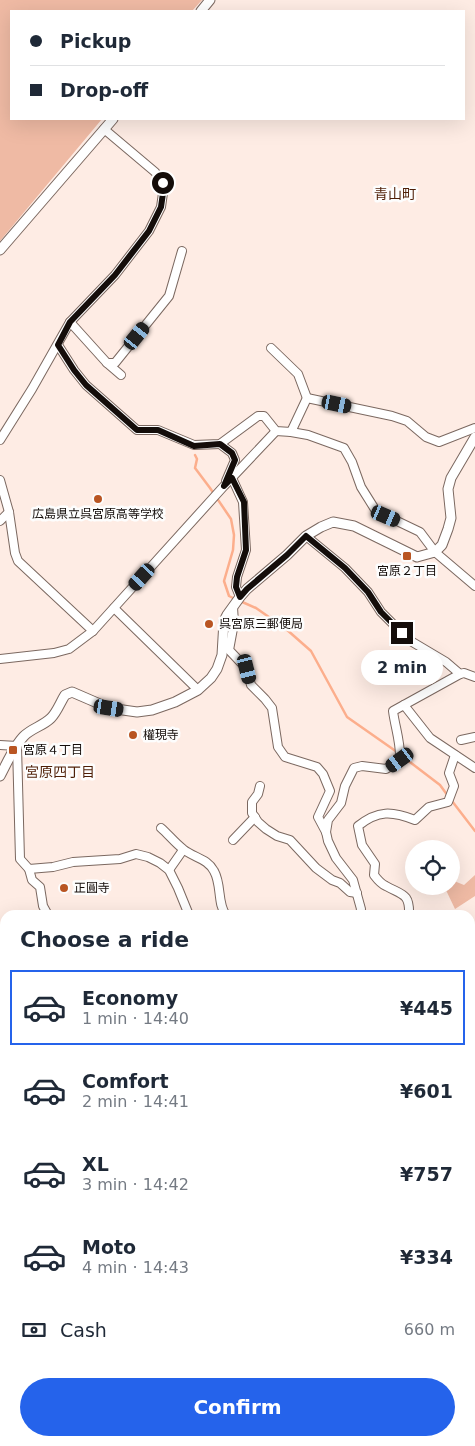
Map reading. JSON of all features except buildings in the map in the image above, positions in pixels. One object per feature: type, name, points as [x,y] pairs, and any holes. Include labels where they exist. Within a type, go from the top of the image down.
[{"type":"street","points":[[0,250],[112,120]]},
{"type":"street","points":[[0,440],[32,389],[70,322],[115,275],[149,231],[161,207],[163,183],[155,172],[104,129]]},
{"type":"street","points":[[107,363],[115,362],[170,296],[182,251]]},
{"type":"street","points":[[70,322],[107,363],[121,375]]},
{"type":"street","points":[[58,345],[86,385],[137,430],[158,430],[194,446],[220,444],[258,416],[264,416],[276,431],[308,435],[344,448],[350,457],[362,487],[376,511],[420,532],[435,552],[475,586]]},
{"type":"street","points":[[271,348],[298,374],[307,398],[291,432]]},
{"type":"street","points":[[307,398],[392,416],[407,421],[426,438],[438,442],[475,428]]},
{"type":"street","points":[[0,659],[69,649],[93,631],[276,431]]},
{"type":"street","points":[[0,776],[23,737],[50,719],[65,695],[72,692],[109,708],[137,712],[152,710],[176,702],[198,690],[211,678],[217,669],[222,655],[224,621],[240,597],[306,536],[321,527],[333,522],[354,526],[417,557],[435,552],[442,544],[451,518],[448,489],[451,478],[475,437]]},
{"type":"street","points":[[220,444],[232,453],[235,460],[224,486]]},
{"type":"street","points":[[232,478],[244,502],[246,550],[237,577],[236,587],[240,597]]},
{"type":"street","points":[[0,480],[9,512],[15,553],[18,561],[93,631]]},
{"type":"street","points":[[0,521],[9,512]]},
{"type":"street","points":[[306,536],[345,568],[368,592],[381,612],[409,640],[446,662],[460,674]]},
{"type":"street","points":[[233,607],[234,623],[229,650],[247,669],[251,685],[265,698],[272,708],[278,747],[285,757],[317,767],[324,774],[330,791],[318,817],[336,858],[353,880],[361,910]]},
{"type":"street","points":[[114,608],[198,690]]},
{"type":"street","points":[[326,832],[328,820],[341,803],[345,786],[354,768],[362,766],[386,769],[400,760],[400,749],[393,711],[460,674],[464,673],[475,677]]},
{"type":"street","points":[[404,705],[430,738],[475,768]]},
{"type":"street","points":[[461,740],[475,737]]},
{"type":"street","points":[[0,745],[17,746]]},
{"type":"street","points":[[17,746],[20,859],[29,869],[32,880],[40,887],[45,910]]},
{"type":"street","points":[[409,910],[410,904],[402,893],[384,885],[374,875],[375,864],[362,845],[358,826],[368,818],[390,813],[415,820],[429,807],[448,802],[454,786],[449,773],[455,755]]},
{"type":"street","points":[[260,786],[258,794],[252,802],[252,813],[255,817],[266,829],[277,836],[290,840],[311,863],[332,880],[340,883],[350,892],[357,893]]},
{"type":"street","points":[[232,840],[255,817]]},
{"type":"street","points":[[161,828],[183,850],[206,861],[215,872],[220,888],[222,910]]},
{"type":"street","points":[[169,870],[183,850]]},
{"type":"street","points":[[29,869],[54,867],[73,862],[120,859],[136,854],[148,857],[169,870],[187,910]]},
{"type":"shaded area","points":[[0,0],[202,0],[193,10],[10,10],[10,120],[101,120],[0,241]]},
{"type":"shaded area","points":[[475,875],[475,896],[455,909],[448,895],[460,895],[460,883],[464,885]]},
{"type":"waterway","points":[[195,455],[197,459],[195,468],[231,519],[234,535],[233,550],[224,581],[229,596],[235,599]]},
{"type":"waterway","points":[[240,601],[256,608],[286,629],[311,651],[347,717],[397,752]]},
{"type":"waterway","points":[[402,756],[440,785],[448,796]]},
{"type":"waterway","points":[[452,801],[475,831]]},
{"type":"place","name":"広島県立呉宮原高等学校","points":[[98,499]]},
{"type":"place","name":"宮原２丁目","points":[[407,556]]},
{"type":"place","name":"呉宮原三郵便局","points":[[209,624]]},
{"type":"place","name":"權現寺","points":[[133,735]]},
{"type":"place","name":"宮原４丁目","points":[[13,750]]},
{"type":"place","name":"正圓寺","points":[[64,888]]},
{"type":"district","name":"青山町","points":[[395,194]]},
{"type":"district","name":"宮原四丁目","points":[[60,772]]},
{"type":"route","points":[[163,183],[161,207],[149,231],[115,275],[70,322],[58,345],[86,385],[137,430],[158,430],[194,446],[220,444],[232,453],[235,460],[224,486],[232,478],[244,502],[246,550],[237,577],[236,587],[240,597],[306,536],[345,568],[368,592],[381,612],[402,633]]}]
